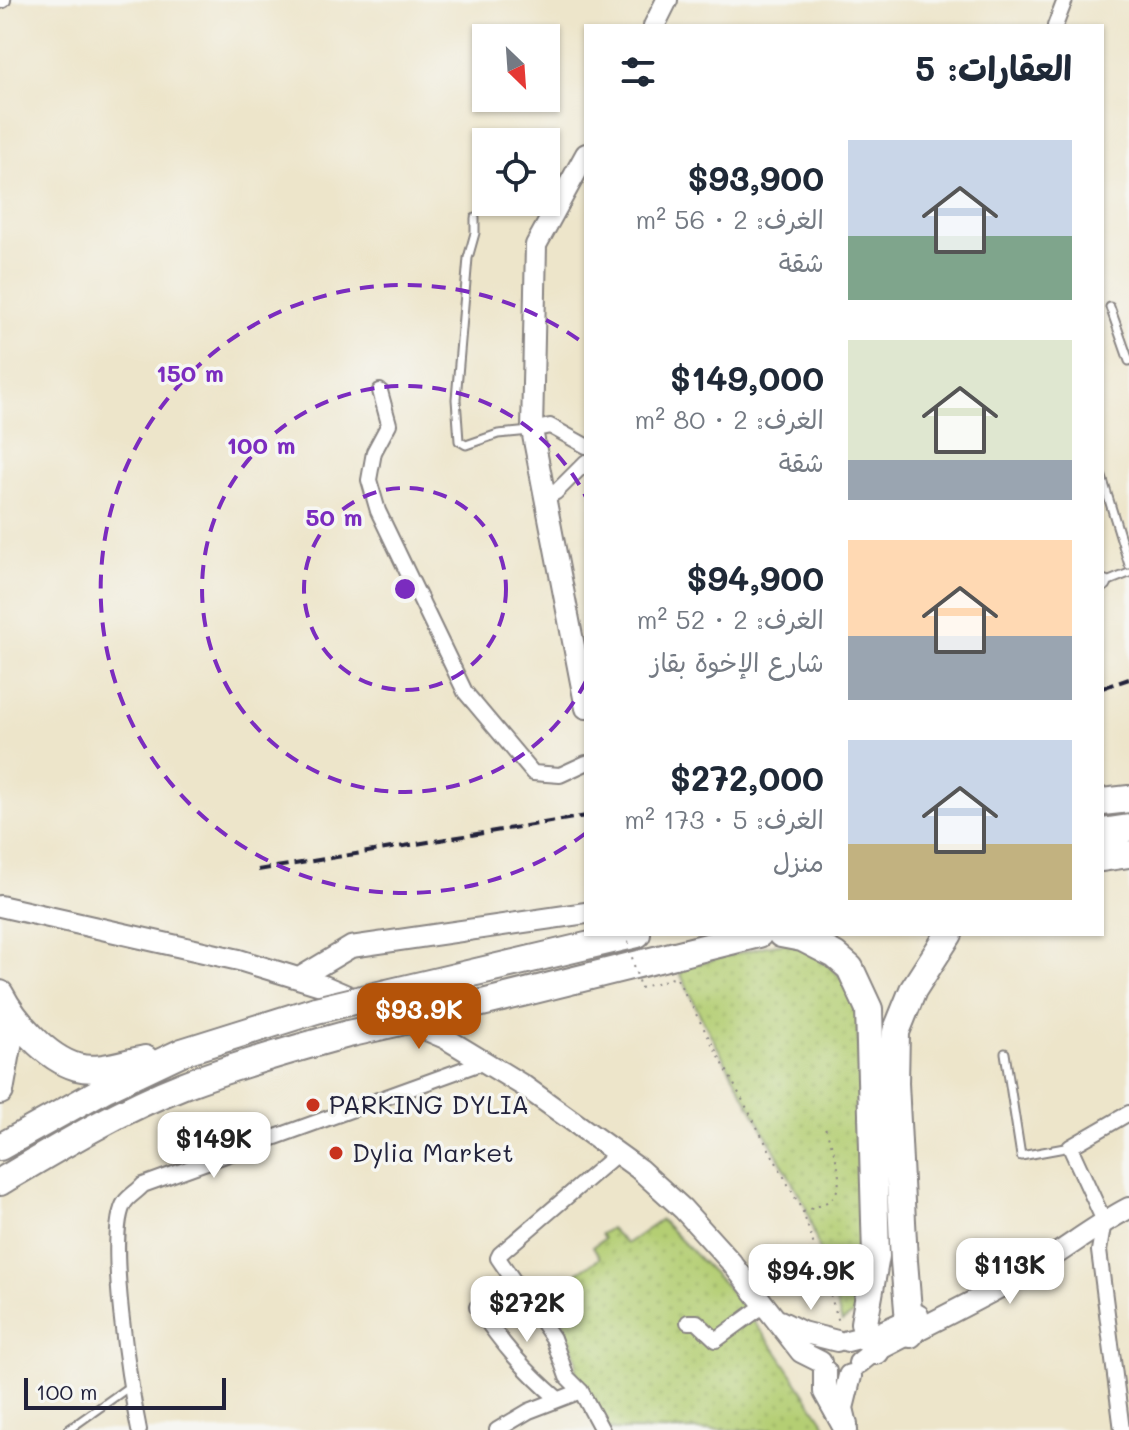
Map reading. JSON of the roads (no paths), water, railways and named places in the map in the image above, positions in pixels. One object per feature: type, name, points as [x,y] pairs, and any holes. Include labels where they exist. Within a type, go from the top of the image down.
[{"type":"highway","points":[[1104,802],[1129,799]]},
{"type":"highway","points":[[1104,832],[1129,828]]},
{"type":"highway","points":[[1104,858],[1129,854]]},
{"type":"highway","points":[[2,999],[54,1056],[77,1067],[99,1068],[182,1052],[316,1010],[629,936]]},
{"type":"highway","points":[[0,1182],[119,1115],[182,1086],[248,1063],[348,1034],[751,936]]},
{"type":"highway","points":[[792,936],[835,955],[850,968],[869,1009],[877,1232],[874,1276],[854,1350]]},
{"type":"highway","points":[[909,1327],[895,1083],[896,1032],[913,990],[948,936]]},
{"type":"highway","points":[[0,1091],[10,1035],[2,999]]},
{"type":"highway","points":[[0,1147],[106,1088],[182,1052]]},
{"type":"main road","points":[[847,1430],[842,1408],[854,1350]]},
{"type":"main road","points":[[823,1367],[825,1392],[847,1430]]},
{"type":"street","points":[[655,24],[667,0]]},
{"type":"street","points":[[1056,24],[1065,0]]},
{"type":"street","points":[[584,158],[536,245],[532,430],[584,698]]},
{"type":"street","points":[[380,391],[389,424],[374,452],[369,480],[378,511],[465,692],[533,773],[560,775],[584,764]]},
{"type":"street","points":[[532,430],[550,426],[584,445]]},
{"type":"street","points":[[545,498],[556,492],[584,464]]},
{"type":"street","points":[[0,906],[239,960],[380,1008],[445,1038],[486,1061],[618,1153],[683,1209],[731,1262],[801,1352],[839,1379],[854,1350]]},
{"type":"street","points":[[299,978],[351,947],[584,913]]},
{"type":"street","points":[[139,1430],[130,1386],[118,1266],[118,1227],[124,1203],[143,1185],[486,1061]]},
{"type":"street","points":[[1122,1430],[1099,1251],[1104,1221],[1070,1147],[1129,1113]]},
{"type":"street","points":[[602,1430],[581,1391],[567,1377],[553,1338],[538,1313],[498,1258],[618,1153]]},
{"type":"street","points":[[823,1367],[823,1350],[854,1350],[1023,1275],[1129,1208]]},
{"type":"street","points":[[477,1307],[526,1372],[558,1399]]},
{"type":"street","points":[[769,1311],[802,1332],[854,1350]]},
{"type":"street","points":[[688,1322],[697,1322],[716,1340],[769,1311]]},
{"type":"street","points":[[497,1430],[529,1411],[581,1391]]},
{"type":"lane","points":[[475,218],[475,233],[468,258],[456,399],[459,441],[466,445],[498,434],[532,430]]},
{"type":"lane","points":[[1110,307],[1129,361]]},
{"type":"lane","points":[[1104,484],[1129,565]]},
{"type":"lane","points":[[1104,584],[1129,573]]},
{"type":"lane","points":[[1005,1053],[1021,1156],[1070,1147]]},
{"type":"lane","points":[[68,1430],[130,1386]]},
{"type":"railway","points":[[1104,687],[1129,679]]},
{"type":"railway","points":[[258,870],[584,816]]},
{"type":"place","name":"PARKING DYLIA","points":[[313,1105]]},
{"type":"place","name":"Dylia Market","points":[[336,1153]]}]
